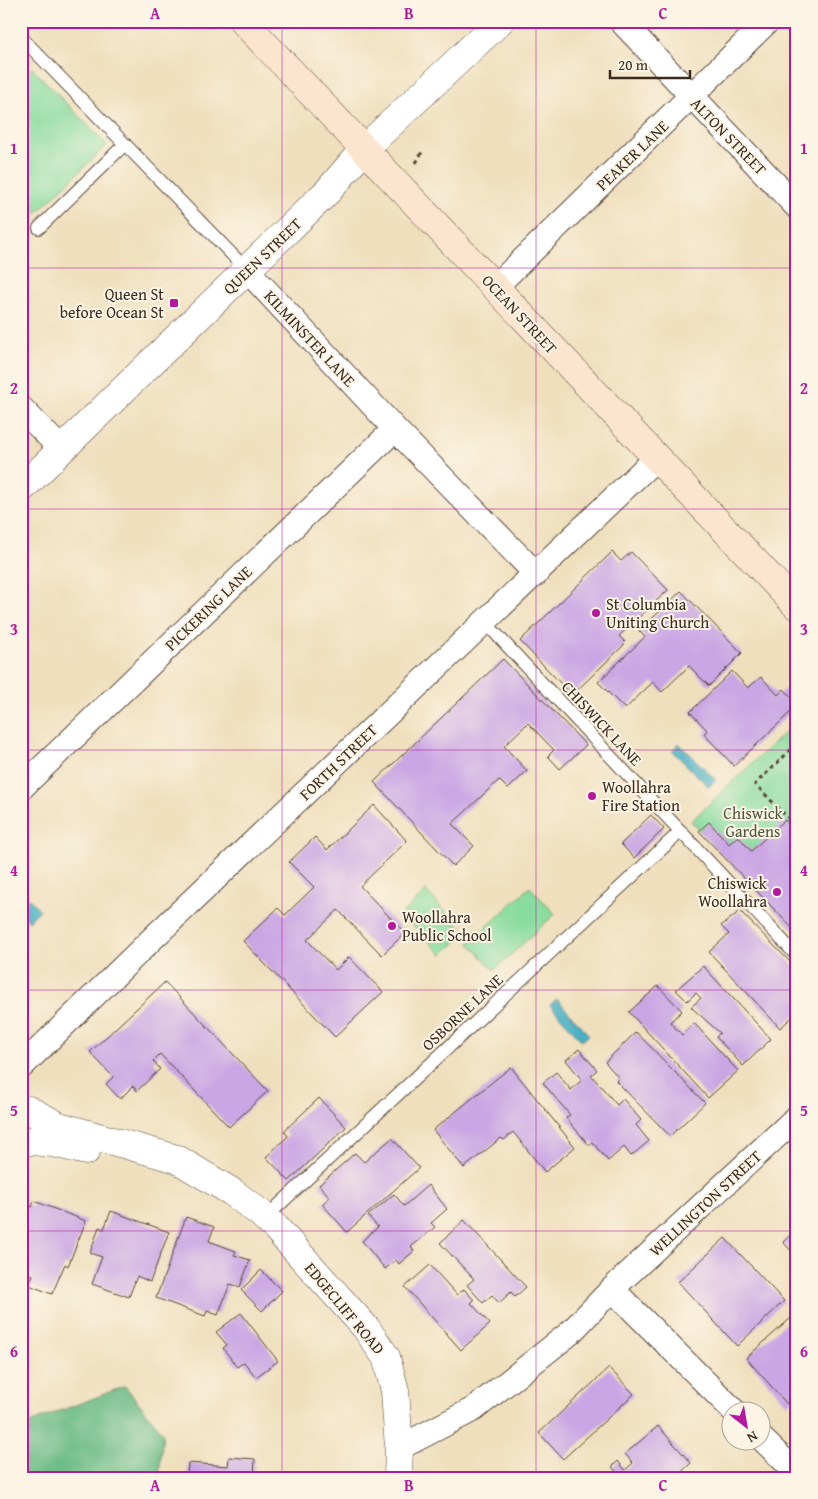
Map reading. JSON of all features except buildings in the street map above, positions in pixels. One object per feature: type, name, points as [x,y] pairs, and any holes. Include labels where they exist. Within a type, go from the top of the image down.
[{"type":"main road","name":"OCEAN STREET","points":[[244,21],[797,606]]},
{"type":"street","name":"QUEEN STREET","points":[[21,489],[329,190],[364,149],[500,21]]},
{"type":"street","name":"ALTON STREET","points":[[621,21],[797,207]]},
{"type":"street","name":"PEAKER LANE","points":[[495,288],[768,21]]},
{"type":"street","name":"KILMINSTER LANE","points":[[247,270],[396,429],[536,574]]},
{"type":"street","points":[[21,408],[62,450]]},
{"type":"street","name":"PICKERING LANE","points":[[21,788],[396,429]]},
{"type":"street","name":"FORTH STREET","points":[[21,1067],[162,929],[656,458]]},
{"type":"street","points":[[21,1139],[29,1126],[25,1104]]},
{"type":"street","name":"EDGECLIFF ROAD","points":[[25,1104],[59,1126],[177,1159],[210,1181],[232,1192],[265,1218],[366,1328],[386,1357],[395,1391],[399,1448],[398,1478]]},
{"type":"street","name":"WELLINGTON STREET","points":[[399,1448],[474,1409],[570,1333],[612,1289],[797,1117]]},
{"type":"street","name":"EDGECLIFF ROAD","points":[[21,1139],[53,1144],[210,1181]]},
{"type":"street","points":[[612,1289],[725,1402]]},
{"type":"street","points":[[770,1447],[797,1474]]},
{"type":"lane","name":"KILMINSTER LANE","points":[[21,37],[247,270]]},
{"type":"lane","points":[[39,228],[125,144]]},
{"type":"lane","name":"CHISWICK LANE","points":[[485,622],[797,956]]},
{"type":"lane","name":"OSBORNE LANE","points":[[265,1218],[681,831]]},
{"type":"path","points":[[416,163],[422,152]]},
{"type":"path","points":[[797,744],[755,784],[789,819],[797,811]]},
{"type":"green space","points":[[32,68],[107,145],[28,221],[21,214],[21,79]]},
{"type":"green space","name":"Chiswick Gardens","points":[[797,721],[797,933],[691,821]]},
{"type":"green space","points":[[530,887],[555,914],[494,970],[469,943]]},
{"type":"green space","points":[[426,891],[465,933],[442,955],[402,914]]},
{"type":"green space","points":[[125,1386],[163,1433],[159,1478],[21,1478],[21,1426]]},
{"type":"water","points":[[679,743],[716,780],[709,787],[672,751]]},
{"type":"water","points":[[21,890],[40,910],[29,921],[21,913]]},
{"type":"water","points":[[557,999],[589,1035],[582,1041],[550,1005]]},
{"type":"place","name":"Queen St before Ocean St","points":[[174,303]]},
{"type":"place","name":"St Columbia Uniting Church","points":[[596,613]]},
{"type":"place","name":"Woollahra Fire Station","points":[[592,796]]},
{"type":"place","name":"Chiswick Woollahra","points":[[777,892]]},
{"type":"place","name":"Woollahra Public School","points":[[392,926]]}]
